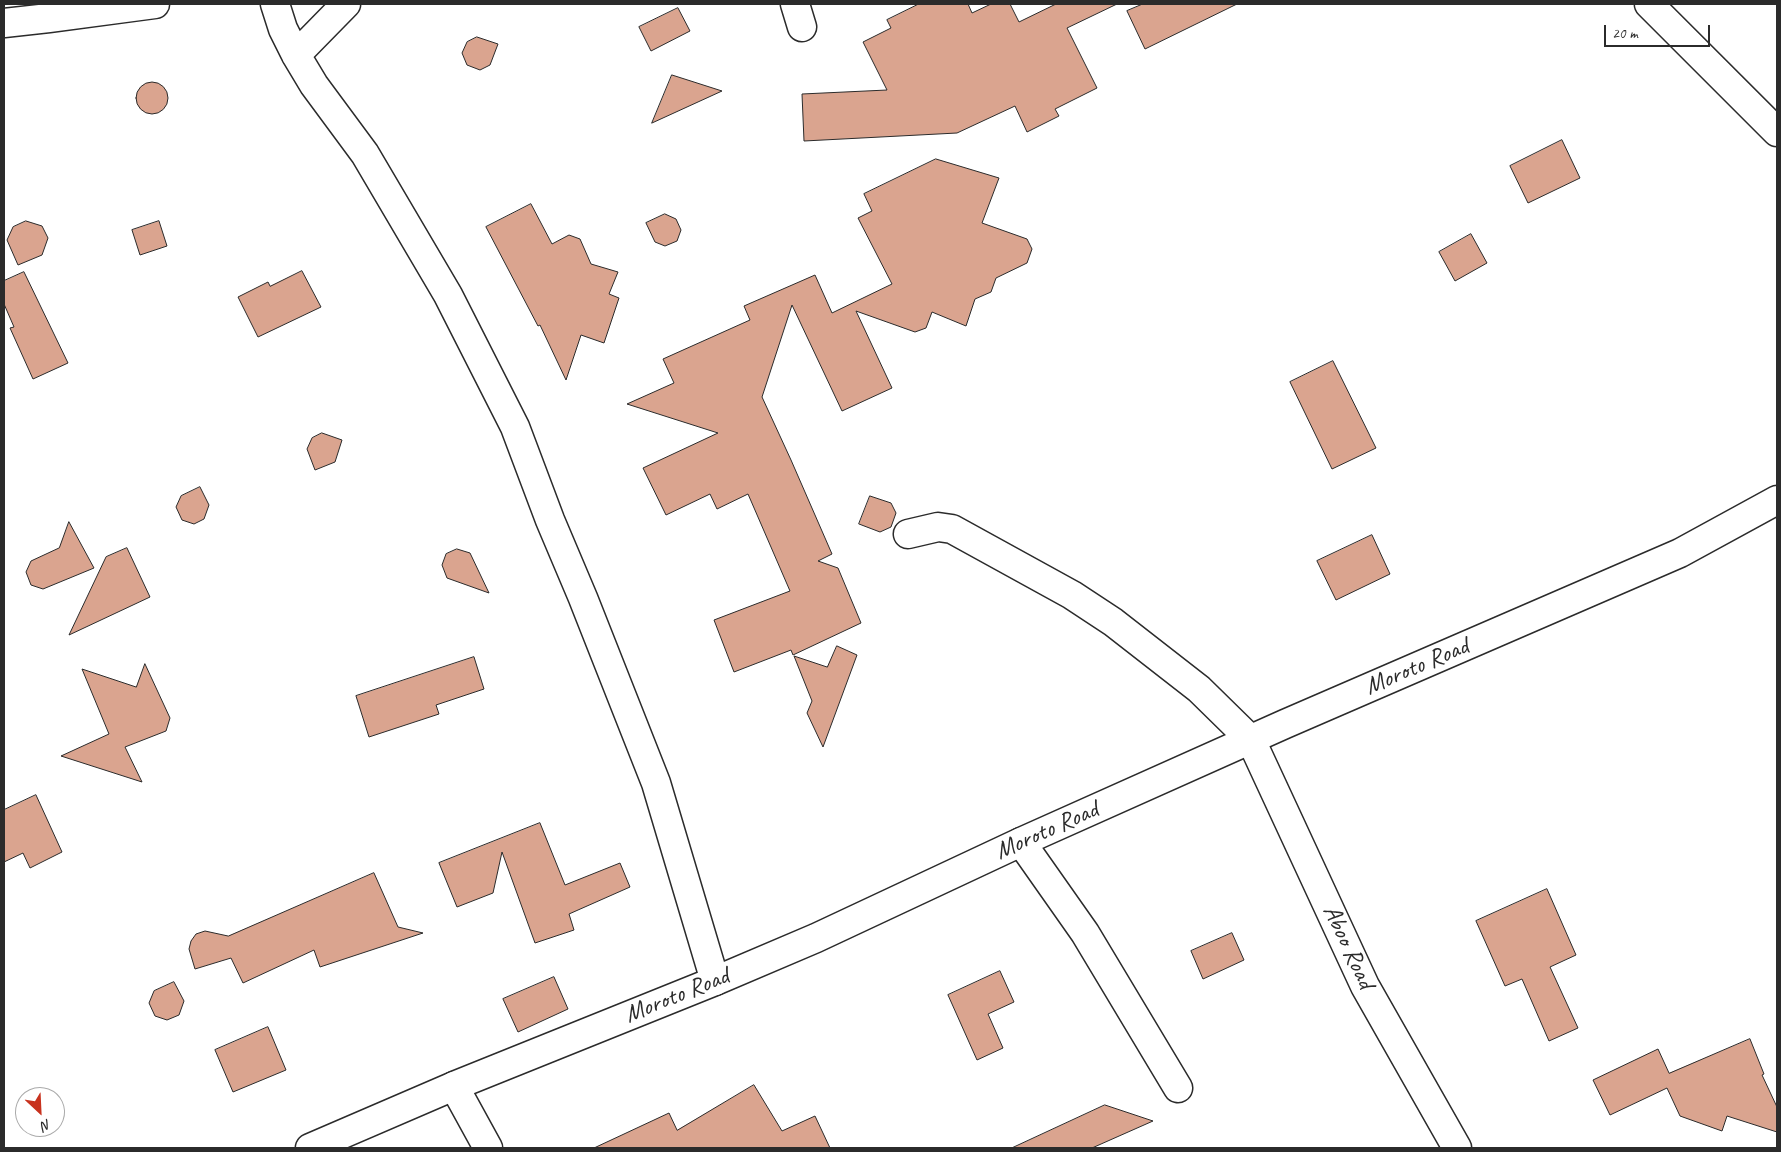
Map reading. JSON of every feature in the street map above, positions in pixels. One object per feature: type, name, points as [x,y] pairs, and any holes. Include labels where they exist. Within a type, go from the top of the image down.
[{"type":"street","points":[[4,22],[155,4]]},
{"type":"street","points":[[275,4],[283,29],[296,55],[314,85],[365,154],[391,198],[448,295],[515,426],[550,520],[656,783],[715,981]]},
{"type":"street","points":[[296,55],[346,4]]},
{"type":"street","points":[[1649,4],[1777,132]]},
{"type":"street","name":"Moroto Road","points":[[310,1148],[454,1086],[715,981],[816,938],[1021,842],[1680,552],[1777,500]]},
{"type":"street","points":[[908,534],[938,527],[952,529],[1072,595],[1114,622],[1198,689],[1251,740]]},
{"type":"street","name":"Aboo Road","points":[[1251,740],[1365,986],[1457,1148]]},
{"type":"street","points":[[1021,842],[1085,933],[1178,1088]]},
{"type":"street","points":[[454,1086],[488,1148]]},
{"type":"building","points":[[919,4],[968,4],[972,13],[991,4],[1010,4],[1019,22],[1056,4],[1117,4],[1067,28],[1097,88],[1055,109],[1059,116],[1027,132],[1015,106],[957,133],[804,141],[802,94],[887,90],[863,42],[891,28],[887,20]]},
{"type":"building","points":[[1143,4],[1237,4],[1145,49],[1127,11]]},
{"type":"building","points":[[678,8],[690,31],[651,51],[639,27]]},
{"type":"building","points":[[477,37],[498,44],[490,65],[480,70],[467,65],[462,53],[467,42]]},
{"type":"building","points":[[672,75],[722,91],[652,123]]},
{"type":"building","points":[[152,82],[158,83],[163,87],[167,92],[167,104],[163,109],[158,113],[152,114],[146,113],[141,109],[137,104],[136,98],[137,92],[141,87],[146,83]]},
{"type":"building","points":[[1562,140],[1580,178],[1528,203],[1510,166]]},
{"type":"building","points":[[936,159],[999,178],[982,223],[1027,239],[1032,249],[1027,263],[996,278],[991,292],[975,299],[966,326],[932,312],[926,328],[915,332],[856,311],[892,388],[842,411],[792,305],[762,397],[832,554],[818,561],[838,568],[861,623],[793,655],[791,650],[734,672],[714,620],[790,591],[748,494],[717,509],[710,494],[666,515],[643,468],[718,433],[627,404],[674,383],[663,359],[750,320],[744,306],[815,275],[832,313],[892,284],[858,218],[872,211],[864,194]]},
{"type":"building","points":[[531,204],[552,244],[569,235],[580,239],[591,264],[618,272],[609,294],[619,298],[604,343],[581,335],[566,380],[540,325],[538,326],[486,227]]},
{"type":"building","points":[[665,214],[676,219],[681,230],[677,241],[665,246],[655,242],[646,223]]},
{"type":"building","points":[[26,221],[42,226],[48,238],[42,255],[18,265],[7,240],[13,227]]},
{"type":"building","points":[[159,221],[167,246],[140,255],[132,230]]},
{"type":"building","points":[[1471,234],[1487,263],[1455,281],[1439,252]]},
{"type":"building","points":[[302,271],[321,307],[258,337],[238,297],[268,282],[270,286]]},
{"type":"building","points":[[24,272],[68,363],[33,379],[10,328],[14,327],[4,304],[4,281]]},
{"type":"building","points":[[1333,361],[1376,448],[1332,469],[1290,382]]},
{"type":"building","points":[[322,433],[342,440],[335,462],[315,470],[307,449],[312,438]]},
{"type":"building","points":[[200,487],[209,505],[204,519],[194,524],[182,520],[176,507],[181,496]]},
{"type":"building","points":[[870,496],[891,503],[896,513],[891,527],[880,532],[859,524]]},
{"type":"building","points":[[69,522],[94,568],[43,589],[31,585],[26,572],[31,561],[59,548]]},
{"type":"building","points":[[1372,535],[1390,574],[1336,600],[1317,561]]},
{"type":"building","points":[[127,548],[150,597],[69,635],[106,557]]},
{"type":"building","points":[[457,549],[470,553],[489,593],[447,578],[442,565],[446,554]]},
{"type":"building","points":[[837,646],[857,655],[823,747],[807,713],[812,701],[794,656],[827,667]]},
{"type":"building","points":[[474,657],[484,689],[436,705],[439,714],[369,737],[356,696]]},
{"type":"building","points":[[145,664],[170,718],[166,731],[125,747],[142,782],[61,756],[109,734],[82,669],[136,687]]},
{"type":"building","points":[[36,795],[62,852],[30,868],[23,853],[4,862],[4,810]]},
{"type":"building","points":[[540,823],[565,885],[620,863],[630,887],[569,914],[574,930],[535,943],[502,852],[493,893],[457,907],[439,863]]},
{"type":"building","points":[[374,873],[398,927],[423,933],[320,967],[314,950],[243,983],[231,958],[195,969],[189,949],[191,941],[196,934],[205,931],[228,936]]},
{"type":"building","points":[[1547,889],[1576,955],[1550,967],[1578,1028],[1549,1041],[1522,979],[1505,986],[1476,921]]},
{"type":"building","points":[[1232,933],[1244,960],[1203,979],[1191,951]]},
{"type":"building","points":[[1000,971],[1014,1002],[988,1014],[1003,1048],[977,1060],[948,995]]},
{"type":"building","points":[[554,977],[568,1009],[518,1032],[503,999]]},
{"type":"building","points":[[174,982],[184,1001],[179,1015],[167,1020],[155,1016],[149,1003],[154,991]]},
{"type":"building","points":[[268,1027],[286,1070],[233,1092],[215,1050]]},
{"type":"building","points":[[1750,1039],[1764,1074],[1762,1075],[1777,1107],[1777,1132],[1727,1116],[1722,1131],[1680,1116],[1667,1088],[1610,1115],[1593,1080],[1658,1049],[1669,1073]]},
{"type":"building","points":[[754,1085],[782,1131],[815,1116],[830,1148],[594,1148],[669,1113],[677,1130]]},
{"type":"building","points":[[1105,1105],[1153,1121],[1092,1148],[1012,1148]]}]
